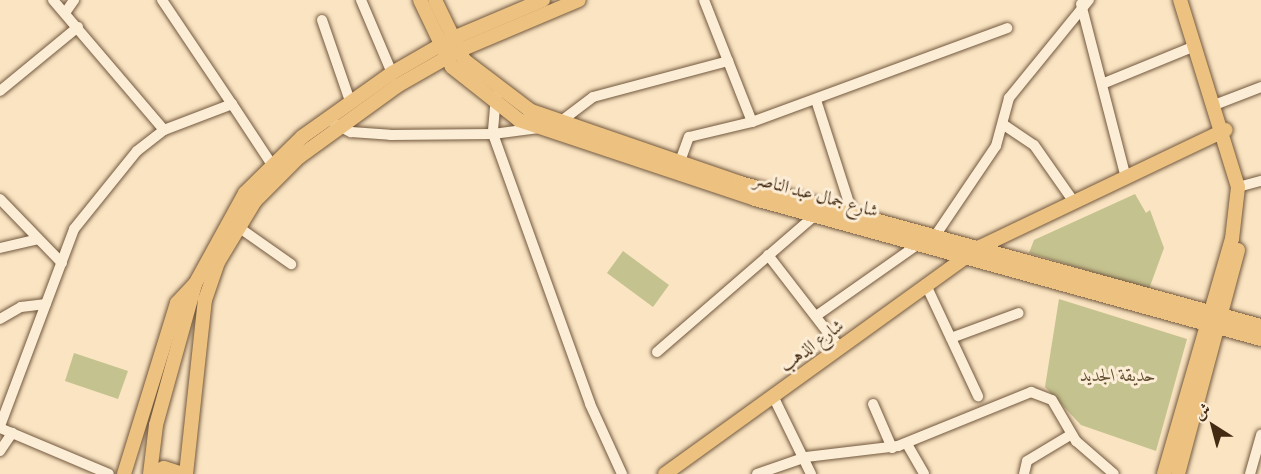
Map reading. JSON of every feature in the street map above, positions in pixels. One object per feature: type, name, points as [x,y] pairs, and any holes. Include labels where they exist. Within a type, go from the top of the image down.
[{"type":"main road","name":"شارع جمال عبد الناصر","points":[[420,0],[448,48],[494,105],[539,128],[814,215],[1213,320],[1261,326]]},
{"type":"main road","name":"شارع جمال عبد الناصر","points":[[435,0],[448,48],[498,91],[560,122],[679,164],[853,215],[1024,258],[1213,320],[1261,339]]},
{"type":"main road","points":[[124,474],[177,303],[195,284],[232,223],[275,169],[334,122],[516,5],[543,0]]},
{"type":"main road","points":[[334,122],[351,101],[392,73],[448,48],[579,0]]},
{"type":"main road","points":[[1178,474],[1213,320],[1214,295],[1232,239],[1242,187],[1225,130],[1220,103],[1180,0]]},
{"type":"main road","points":[[1164,474],[1243,228],[1242,187],[1189,0]]},
{"type":"main road","name":"شارع الذهب","points":[[665,474],[980,247],[1225,130]]},
{"type":"main road","points":[[151,474],[164,468],[184,474],[198,329],[232,223]]},
{"type":"main road","points":[[1022,228],[1018,243],[1024,258]]},
{"type":"main road","points":[[151,474],[156,425],[195,284]]},
{"type":"street","points":[[53,0],[164,130]]},
{"type":"street","points":[[65,13],[74,0]]},
{"type":"street","points":[[162,0],[275,169]]},
{"type":"street","points":[[361,0],[392,73]]},
{"type":"street","points":[[704,0],[752,122]]},
{"type":"street","points":[[1084,2],[1126,178]]},
{"type":"street","points":[[934,236],[983,169],[1004,125],[1009,98],[1084,2]]},
{"type":"street","points":[[322,20],[351,101]]},
{"type":"street","points":[[0,91],[78,27]]},
{"type":"street","points":[[679,164],[687,138],[752,122],[816,100],[1007,28]]},
{"type":"street","points":[[1102,84],[1196,46]]},
{"type":"street","points":[[560,122],[593,97],[728,61]]},
{"type":"street","points":[[1220,103],[1261,87]]},
{"type":"street","points":[[498,91],[494,105],[494,134],[590,404],[622,474]]},
{"type":"street","points":[[816,100],[853,215]]},
{"type":"street","points":[[109,474],[0,427],[62,262],[86,209],[137,151],[164,130],[232,104]]},
{"type":"street","points":[[334,122],[390,135],[494,134],[539,128]]},
{"type":"street","points":[[1004,125],[1034,145],[1074,202]]},
{"type":"street","points":[[1242,187],[1261,181]]},
{"type":"street","points":[[0,199],[36,240],[62,262]]},
{"type":"street","points":[[657,352],[814,215]]},
{"type":"street","points":[[232,223],[291,264]]},
{"type":"street","points":[[0,248],[36,240]]},
{"type":"street","points":[[816,316],[920,243]]},
{"type":"street","points":[[768,255],[840,348]]},
{"type":"street","points":[[926,285],[978,396]]},
{"type":"street","points":[[0,318],[21,307],[46,304]]},
{"type":"street","points":[[951,338],[1019,313]]},
{"type":"street","points":[[757,474],[806,457],[892,448],[907,444],[1031,392],[1052,400],[1071,434],[1114,474]]},
{"type":"street","points":[[773,396],[806,457],[811,474]]},
{"type":"street","points":[[873,404],[892,448]]},
{"type":"street","points":[[0,451],[12,433]]},
{"type":"street","points":[[1024,474],[1027,461],[1071,434]]},
{"type":"street","points":[[1250,474],[1261,435]]},
{"type":"street","points":[[907,444],[924,474]]},
{"type":"green space","points":[[1135,194],[1146,213],[1150,210],[1164,248],[1149,289],[1029,253],[1034,240]]},
{"type":"green space","points":[[623,251],[669,285],[653,307],[607,273]]},
{"type":"green space","name":"حديقة الجديد","points":[[1059,299],[1187,339],[1156,451],[1081,425],[1045,387]]},
{"type":"green space","points":[[74,353],[128,371],[118,399],[65,381]]}]
